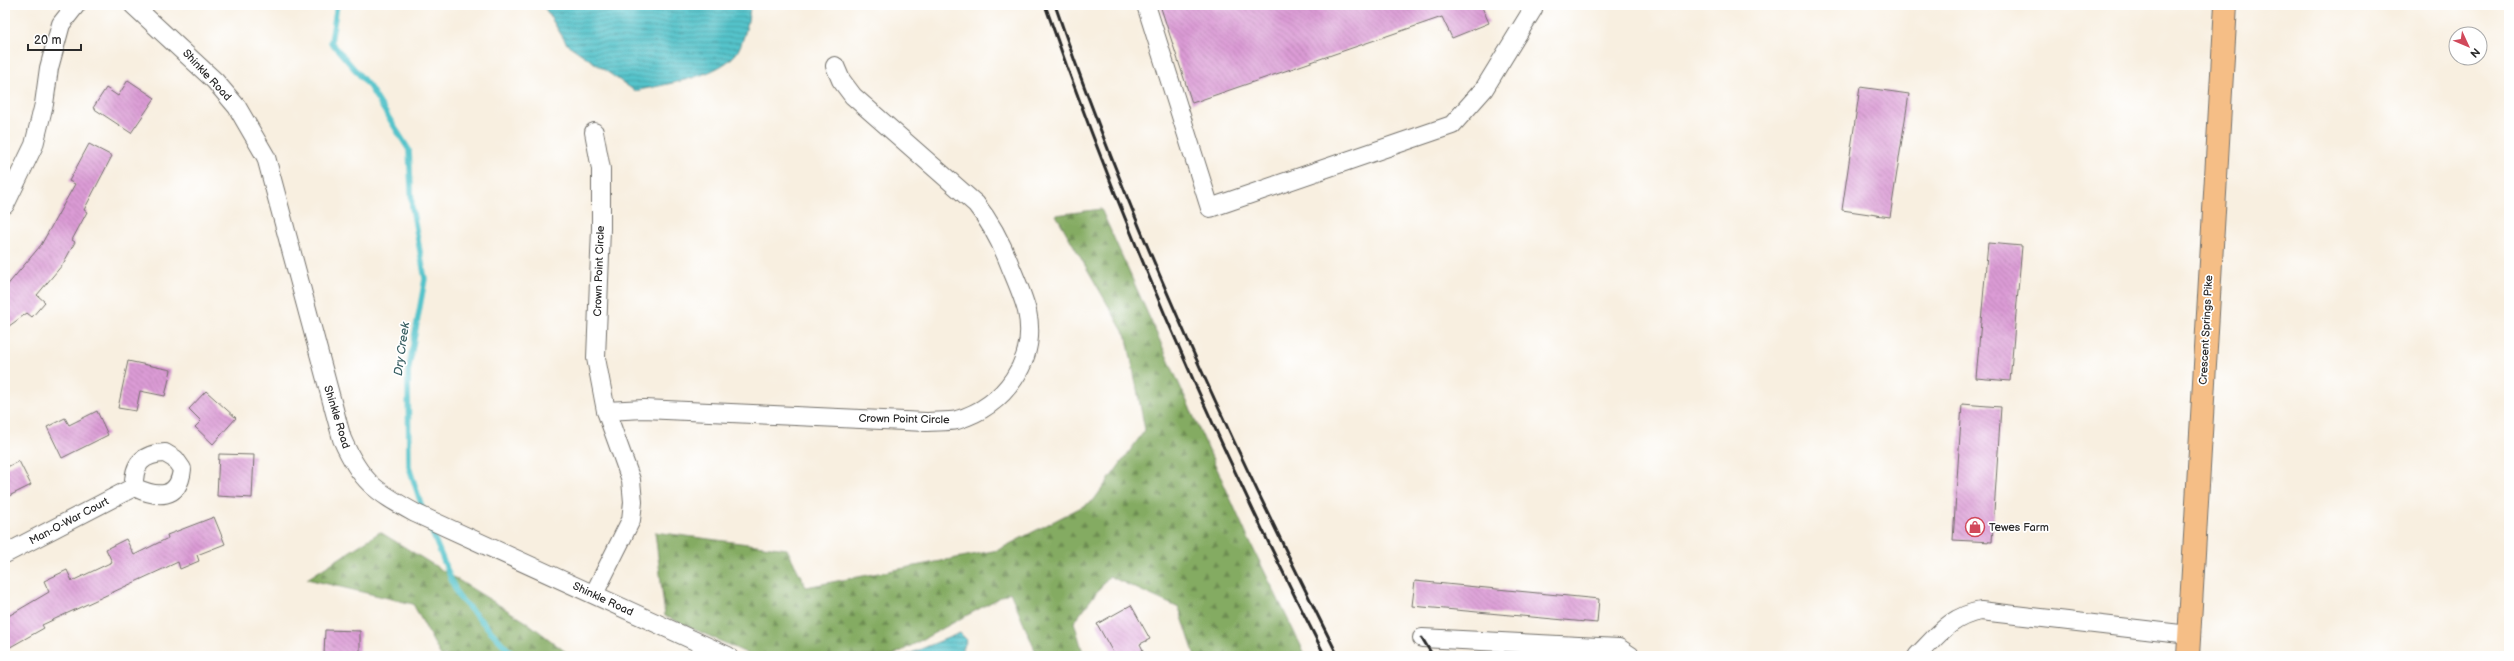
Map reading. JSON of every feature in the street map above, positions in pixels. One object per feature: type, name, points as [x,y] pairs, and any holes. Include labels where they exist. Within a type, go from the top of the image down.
[{"type":"main road","name":"Crescent Springs Pike","points":[[2188,646],[2226,5]]},
{"type":"street","points":[[5,205],[34,145],[44,104],[49,68],[61,24],[76,5]]},
{"type":"street","name":"Shinkle Road","points":[[132,5],[215,81],[237,107],[266,157],[342,439],[364,479],[381,494],[415,513],[728,656]]},
{"type":"street","points":[[1146,5],[1210,208],[1452,125],[1484,88],[1533,9],[1531,5]]},
{"type":"street","name":"Crown Point Circle","points":[[606,411],[644,409],[926,422],[955,420],[990,406],[1018,372],[1026,351],[1028,332],[1027,312],[998,236],[988,219],[976,204],[852,96],[841,80],[835,66]]},
{"type":"street","name":"Crown Point Circle","points":[[594,132],[601,169],[601,229],[596,358],[606,411],[631,480],[633,502],[631,520],[594,594]]},
{"type":"street","name":"Man-O-War Court","points":[[5,554],[134,487]]},
{"type":"street","points":[[1917,656],[1946,627],[1963,614],[1981,611],[2188,646]]},
{"type":"street","points":[[1422,638],[1619,648],[1631,656]]},
{"type":"green space","points":[[1101,209],[1248,538],[1306,656],[1195,656],[1179,608],[1109,576],[1074,622],[1084,656],[1055,656],[1035,650],[1010,592],[892,656],[753,656],[665,616],[655,532],[787,549],[806,587],[998,550],[1093,501],[1145,430],[1127,338],[1056,215]]},
{"type":"green space","points":[[380,532],[528,623],[571,656],[441,656],[413,604],[307,579]]},
{"type":"water","points":[[543,5],[750,5],[750,10],[741,45],[735,55],[726,63],[702,75],[674,83],[635,91],[567,44]]},
{"type":"water","points":[[960,633],[967,640],[959,656],[904,656]]},
{"type":"building","points":[[1160,5],[1481,5],[1489,23],[1452,38],[1442,17],[1192,103]]},
{"type":"building","points":[[128,80],[155,98],[131,133],[93,108],[106,88],[118,96]]},
{"type":"building","points":[[1860,87],[1909,94],[1890,217],[1842,210]]},
{"type":"building","points":[[89,144],[112,156],[84,210],[87,212],[72,240],[75,242],[63,264],[37,295],[45,302],[32,317],[27,313],[5,329],[5,288],[41,245],[75,184],[69,181]]},
{"type":"building","points":[[1988,243],[2022,246],[2010,381],[1976,378]]},
{"type":"building","points":[[128,361],[171,370],[165,396],[140,391],[136,411],[118,408]]},
{"type":"building","points":[[206,391],[236,418],[213,444],[195,427],[201,421],[189,409]]},
{"type":"building","points":[[1962,404],[2001,407],[1992,542],[1953,540]]},
{"type":"building","points":[[97,411],[108,435],[62,458],[47,427],[65,418],[69,425]]},
{"type":"building","points":[[219,454],[254,455],[252,498],[217,496]]},
{"type":"building","points":[[19,461],[31,485],[5,498],[5,468]]},
{"type":"building","points":[[214,517],[225,544],[197,555],[199,561],[180,569],[178,562],[42,625],[44,628],[5,650],[5,618],[49,592],[44,581],[67,570],[72,581],[112,562],[106,549],[126,539],[134,555],[168,538],[167,535]]},
{"type":"building","points":[[1415,581],[1599,599],[1597,623],[1412,606]]},
{"type":"building","points":[[1131,605],[1150,639],[1140,644],[1143,650],[1132,656],[1115,656],[1097,624]]},
{"type":"building","points":[[325,630],[360,631],[360,656],[324,656]]},
{"type":"waterway","name":"Dry Creek","points":[[337,5],[331,42],[369,86],[409,150],[412,207],[425,279],[408,372],[409,467],[424,513]]},
{"type":"waterway","name":"Dry Creek","points":[[429,525],[458,596],[514,656]]},
{"type":"railway","points":[[1045,5],[1106,172],[1139,254],[1247,497],[1325,656]]},
{"type":"railway","points":[[1055,5],[1085,89],[1150,254],[1222,416],[1338,656]]},
{"type":"railway","points":[[1422,638],[1433,656]]},
{"type":"place","name":"Tewes Farm","points":[[1975,527]]}]
